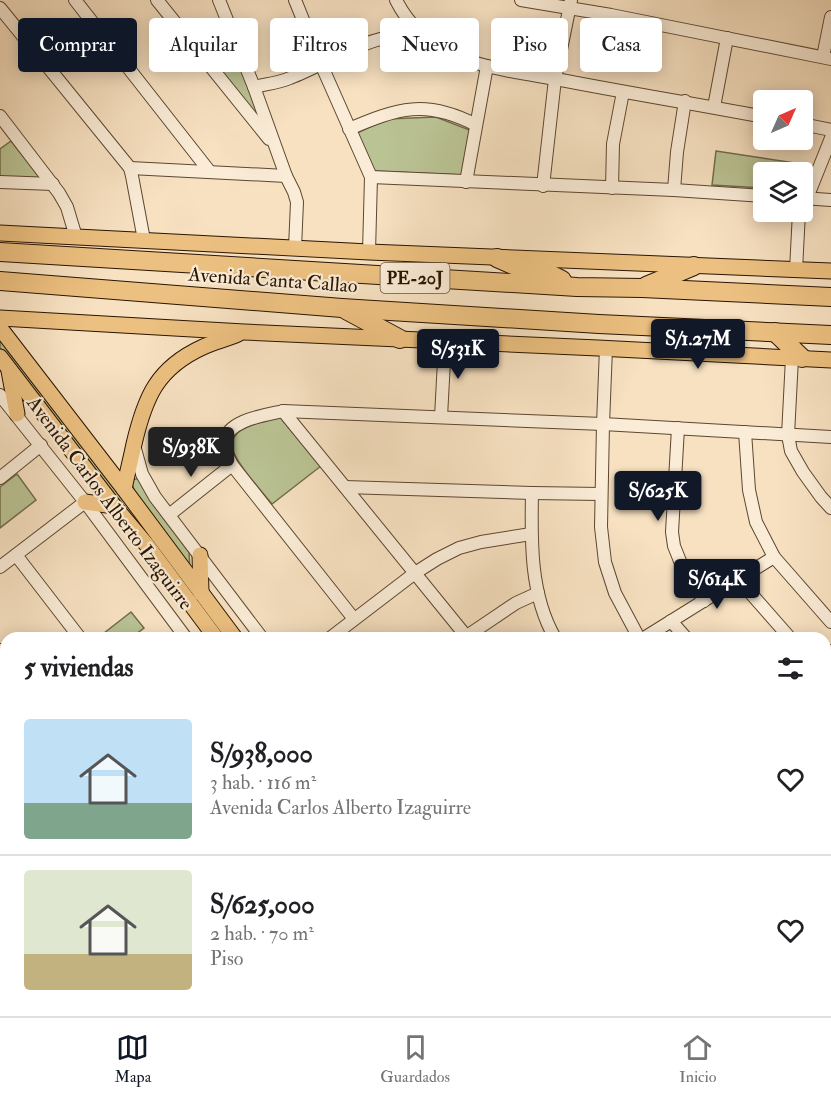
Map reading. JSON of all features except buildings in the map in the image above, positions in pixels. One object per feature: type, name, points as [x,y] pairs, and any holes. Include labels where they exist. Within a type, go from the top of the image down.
[{"type":"highway","name":"Avenida Canta Callao","points":[[0,252],[577,287],[831,297]]},
{"type":"highway","points":[[497,258],[513,265],[554,276],[577,287]]},
{"type":"highway","points":[[642,288],[694,266]]},
{"type":"highway","name":"Avenida Canta Callao","points":[[0,281],[342,308],[599,324],[831,335]]},
{"type":"highway","points":[[342,308],[400,339]]},
{"type":"highway","points":[[775,332],[797,358]]},
{"type":"main road","name":"Avenida Canta Callao","points":[[0,232],[369,252],[831,272]]},
{"type":"main road","points":[[0,318],[831,360]]},
{"type":"main road","name":"Avenida Carlos Alberto Izaguirre","points":[[0,328],[124,489],[152,539],[212,632]]},
{"type":"main road","points":[[124,489],[145,403],[153,388],[163,375],[181,359],[203,347],[244,332]]},
{"type":"main road","points":[[4,362],[17,414]]},
{"type":"main road","name":"Avenida Carlos Alberto Izaguirre","points":[[4,362],[114,506],[152,539],[201,593],[230,632]]},
{"type":"main road","points":[[85,502],[114,506]]},
{"type":"main road","points":[[200,555],[201,593]]},
{"type":"street","points":[[75,0],[210,172]]},
{"type":"street","points":[[157,0],[275,147]]},
{"type":"street","points":[[219,0],[294,192],[297,202],[295,248]]},
{"type":"street","points":[[296,0],[303,18]]},
{"type":"street","points":[[396,0],[407,18]]},
{"type":"street","points":[[521,0],[570,4],[827,58],[831,17]]},
{"type":"street","points":[[543,186],[555,79],[570,4]]},
{"type":"street","points":[[0,8],[130,168],[144,240]]},
{"type":"street","points":[[714,107],[727,38]]},
{"type":"street","points":[[479,63],[753,115]]},
{"type":"street","points":[[466,182],[487,66]]},
{"type":"street","points":[[254,87],[288,79],[303,72]]},
{"type":"street","points":[[324,72],[371,177],[369,252]]},
{"type":"street","points":[[612,188],[613,144],[623,92]]},
{"type":"street","points":[[674,190],[685,101]]},
{"type":"street","points":[[349,129],[382,115],[424,108],[460,117],[476,125]]},
{"type":"street","points":[[0,116],[68,207],[76,237]]},
{"type":"street","points":[[813,126],[831,130]]},
{"type":"street","points":[[813,180],[831,138]]},
{"type":"street","points":[[130,168],[286,176]]},
{"type":"street","points":[[371,177],[753,195]]},
{"type":"street","points":[[0,182],[52,184]]},
{"type":"street","points":[[813,199],[831,200]]},
{"type":"street","points":[[796,270],[798,222]]},
{"type":"street","points":[[441,417],[445,342]]},
{"type":"street","points":[[606,348],[601,527],[605,562],[615,593],[636,632]]},
{"type":"street","points":[[797,358],[788,435],[791,451],[802,472],[831,508]]},
{"type":"street","name":"Avenida Carlos Alberto Izaguirre","points":[[0,395],[85,502],[182,632]]},
{"type":"street","points":[[283,411],[461,632]]},
{"type":"street","points":[[354,619],[232,465],[225,450],[224,441],[227,433],[236,425],[283,411],[603,424],[831,437]]},
{"type":"street","points":[[678,428],[672,532],[674,546],[680,561],[704,601]]},
{"type":"street","points":[[745,432],[749,490],[756,522],[774,557],[831,622]]},
{"type":"street","points":[[0,478],[41,445]]},
{"type":"street","name":"Avenida Carlos Alberto Izaguirre","points":[[134,445],[142,474],[155,497],[258,632]]},
{"type":"street","points":[[169,515],[232,465]]},
{"type":"street","points":[[345,487],[601,494]]},
{"type":"street","points":[[532,493],[531,534],[538,593],[552,632]]},
{"type":"street","points":[[0,567],[85,502]]},
{"type":"street","points":[[338,632],[437,558],[459,548],[482,542],[531,534]]},
{"type":"street","points":[[16,555],[75,632]]},
{"type":"street","points":[[654,632],[774,557]]},
{"type":"street","points":[[739,579],[785,632]]},
{"type":"street","points":[[472,632],[516,603],[538,593]]},
{"type":"street","points":[[671,621],[681,632]]},
{"type":"green space","points":[[221,72],[242,72],[263,126]]},
{"type":"green space","points":[[436,117],[472,131],[464,175],[374,171],[357,133],[387,119]]},
{"type":"green space","points":[[11,141],[41,178],[0,177],[0,149]]},
{"type":"green space","points":[[716,151],[789,162],[753,162],[753,187],[712,185]]},
{"type":"green space","points":[[0,336],[152,537],[146,536],[0,348]]},
{"type":"green space","points":[[280,417],[321,466],[272,504],[239,462],[232,443],[244,428]]},
{"type":"green space","points":[[17,474],[36,500],[0,528],[0,487]]},
{"type":"green space","points":[[140,478],[152,503],[189,552],[190,570],[139,507],[131,480]]},
{"type":"green space","points":[[131,612],[144,628],[139,632],[105,632]]}]
